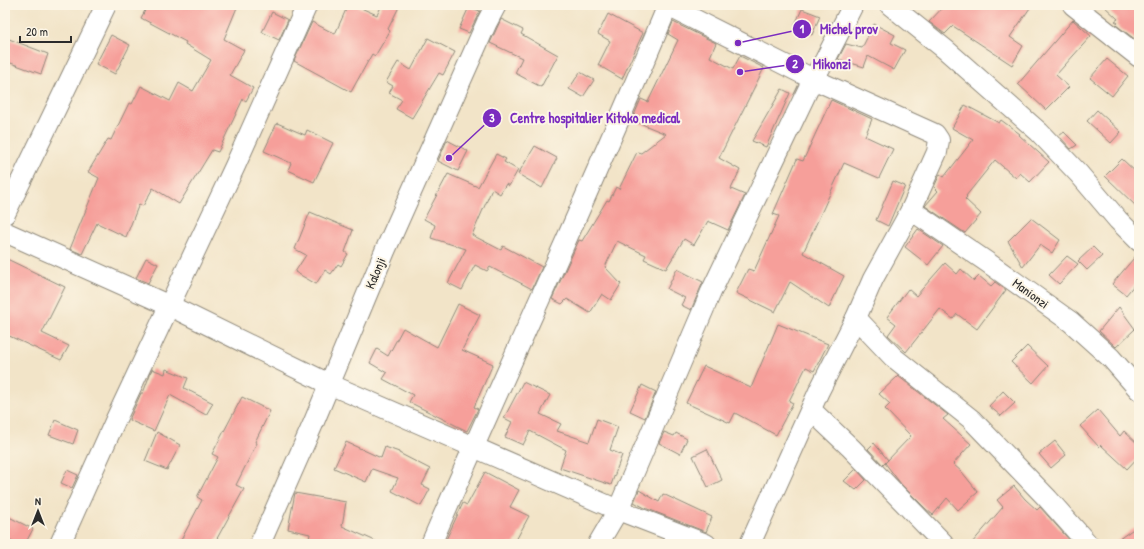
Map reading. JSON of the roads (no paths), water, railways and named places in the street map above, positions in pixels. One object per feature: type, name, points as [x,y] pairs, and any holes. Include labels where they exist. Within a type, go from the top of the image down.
[{"type":"street","points":[[5,214],[106,5]]},
{"type":"street","points":[[60,544],[116,419],[235,166],[307,5]]},
{"type":"street","name":"Kalonji","points":[[260,544],[313,424],[385,251],[487,22],[496,5]]},
{"type":"street","points":[[431,544],[473,446],[573,226],[668,5],[813,79],[935,134],[939,140],[937,152],[911,210],[873,279],[856,318],[810,410],[750,544]]},
{"type":"street","points":[[598,544],[618,510],[711,292],[813,79],[825,60],[853,5]]},
{"type":"street","points":[[890,5],[946,50],[1039,132],[1079,174],[1118,220],[1139,241]]},
{"type":"street","points":[[1073,5],[1139,57]]},
{"type":"street","name":"Manionzi","points":[[911,210],[1071,322],[1111,358],[1139,390]]},
{"type":"street","points":[[5,232],[170,306],[329,384],[618,510],[706,544]]},
{"type":"street","points":[[856,318],[893,357],[972,419],[1048,499],[1088,544]]},
{"type":"street","points":[[810,410],[851,448],[944,544]]},
{"type":"place","name":"Michel prov","points":[[738,43]]},
{"type":"place","name":"Mikonzi","points":[[740,72]]},
{"type":"place","name":"Centre hospitalier Kitoko medical","points":[[449,158]]}]
